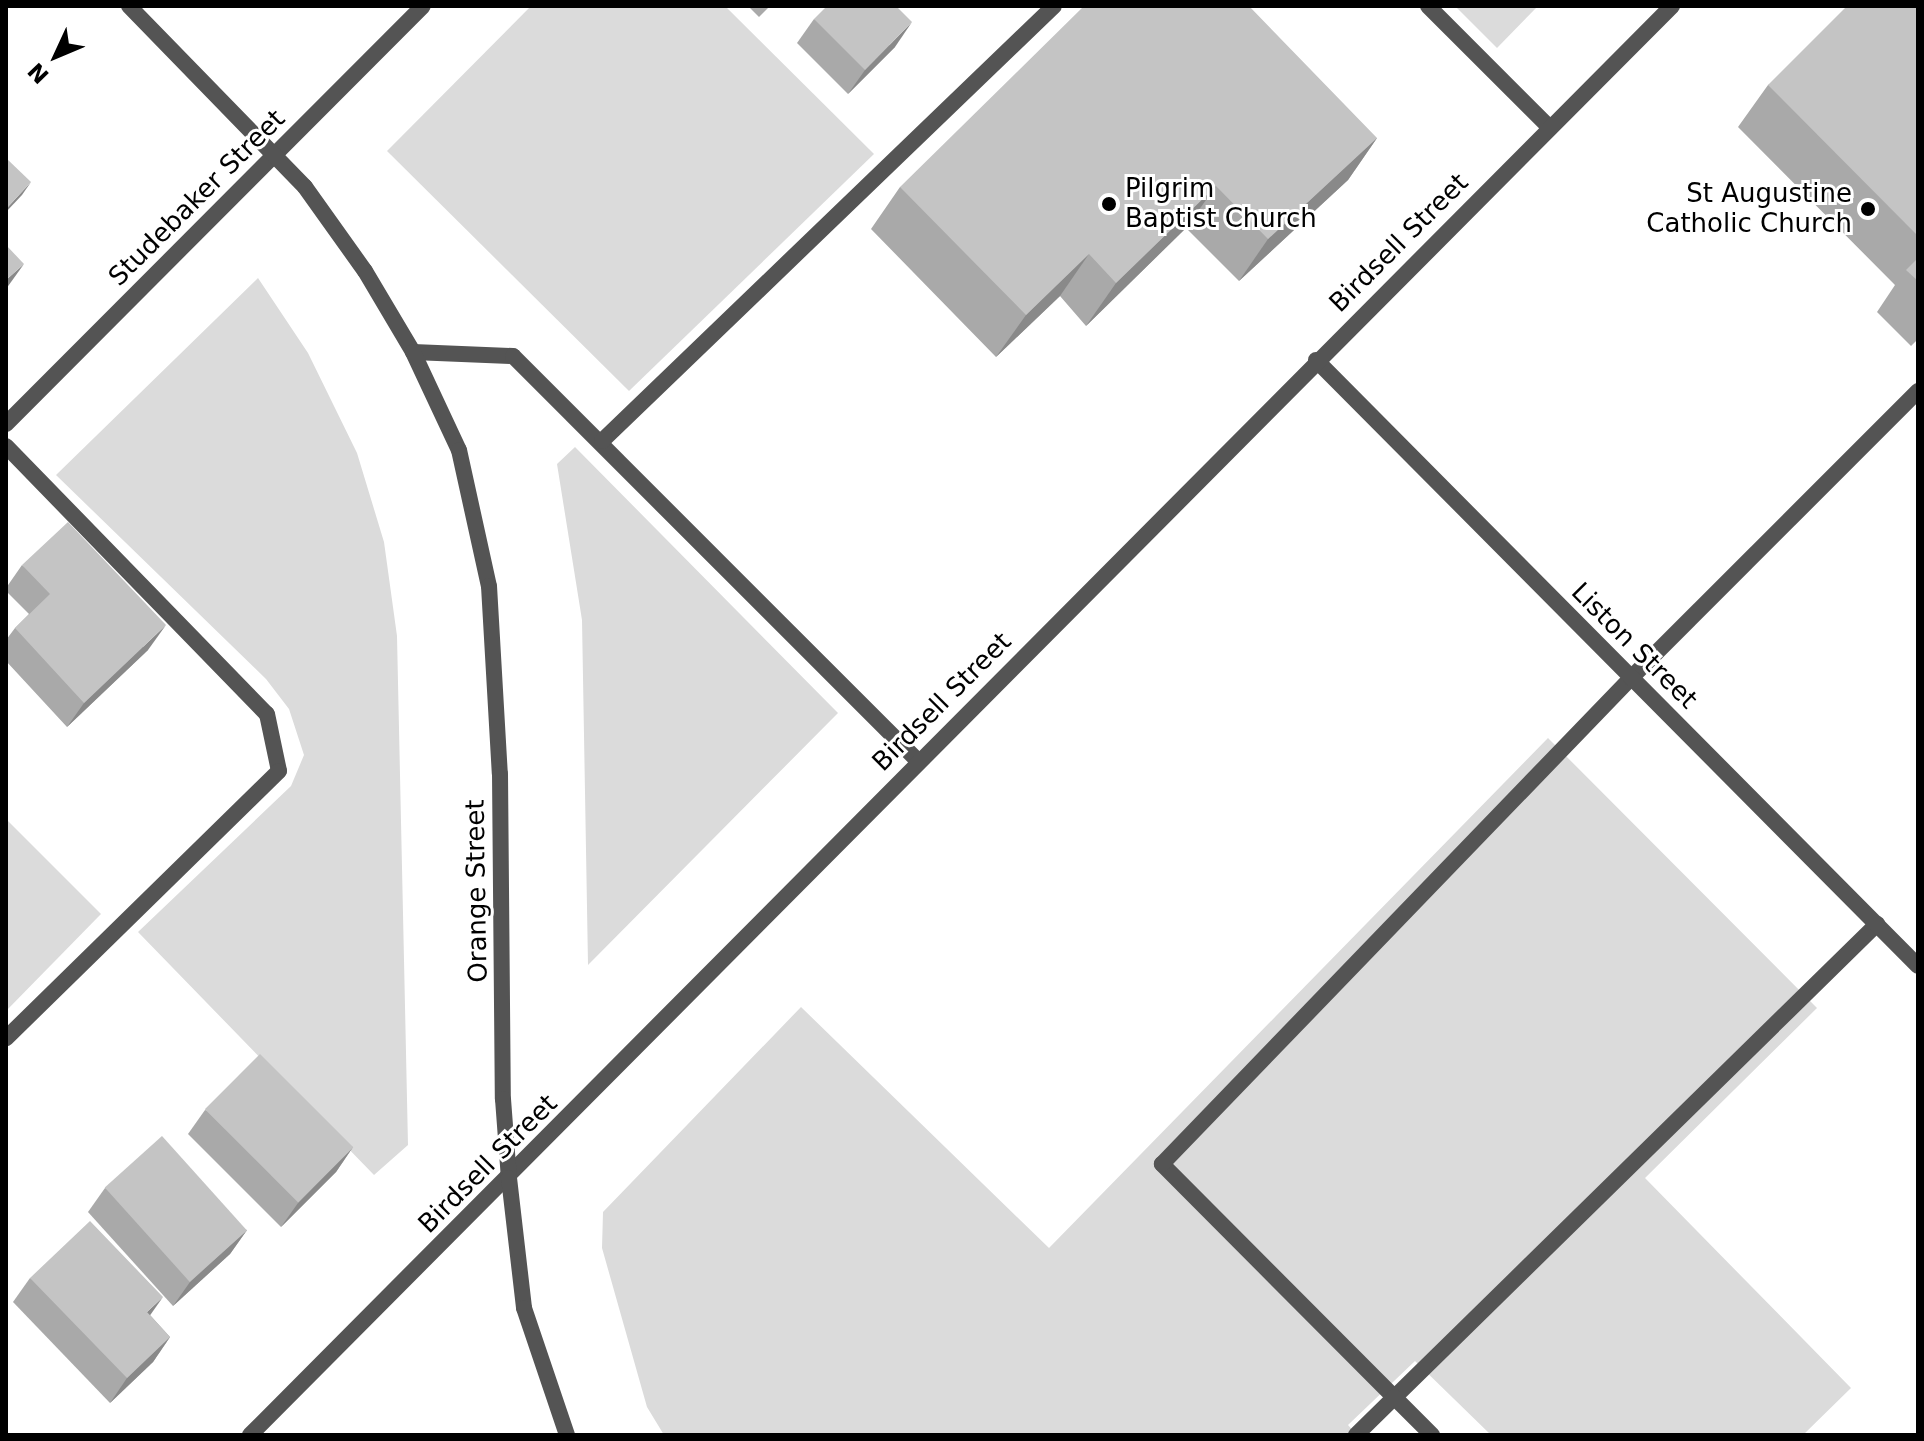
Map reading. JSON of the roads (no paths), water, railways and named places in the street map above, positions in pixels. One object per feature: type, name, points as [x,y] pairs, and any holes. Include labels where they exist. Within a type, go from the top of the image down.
[{"type":"street","name":"Orange Street","points":[[129,6],[274,154],[365,271],[413,352],[459,450],[489,586],[500,774],[503,1099],[509,1178],[524,1308],[567,1435]]},
{"type":"street","name":"Studebaker Street","points":[[6,424],[423,6]]},
{"type":"street","points":[[602,441],[1054,6]]},
{"type":"street","points":[[1428,6],[1549,127]]},
{"type":"street","name":"Birdsell Street","points":[[250,1435],[509,1178],[917,760],[1672,6]]},
{"type":"street","points":[[413,352],[513,356],[602,441],[917,760]]},
{"type":"street","name":"Liston Street","points":[[1316,360],[1918,966]]},
{"type":"street","points":[[1432,1435],[1162,1164],[1631,678],[1918,391]]},
{"type":"street","points":[[6,446],[267,714],[279,771],[6,1038]]},
{"type":"street","points":[[1356,1435],[1877,924]]},
{"type":"place","name":"Pilgrim Baptist Church","points":[[1109,204]]},
{"type":"place","name":"St Augustine Catholic Church","points":[[1868,209]]}]
